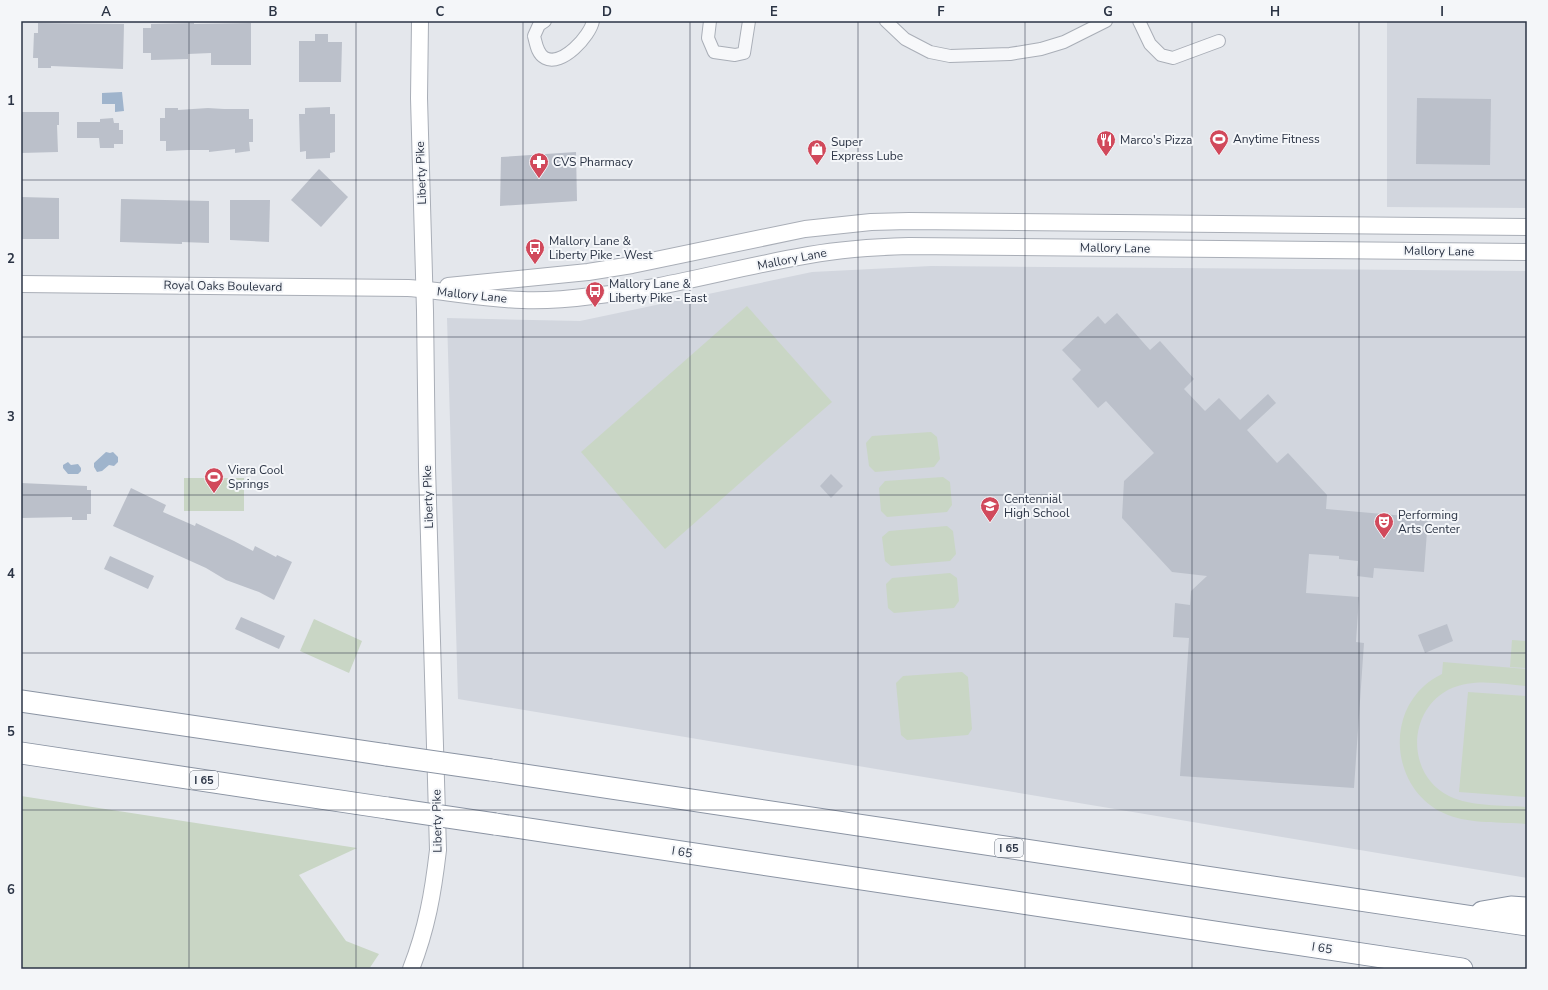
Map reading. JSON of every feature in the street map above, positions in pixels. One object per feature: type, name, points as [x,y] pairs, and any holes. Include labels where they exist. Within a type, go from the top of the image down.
[{"type":"highway","name":"I 65","points":[[21,701],[1527,924]]},
{"type":"highway","name":"I 65","points":[[21,752],[1462,969]]},
{"type":"highway","points":[[1460,915],[1511,907],[1527,908]]},
{"type":"main road","name":"Liberty Pike","points":[[411,969],[422,942],[432,898],[438,850],[427,467],[419,96],[420,21]]},
{"type":"main road","name":"Mallory Lane","points":[[424,289],[588,272],[647,262],[805,229],[835,225],[909,221],[1527,227]]},
{"type":"main road","points":[[966,222],[966,247]]},
{"type":"main road","name":"Mallory Lane","points":[[424,289],[447,293],[522,300],[565,299],[638,289],[801,256],[863,248],[908,246],[1527,252]]},
{"type":"main road","name":"Royal Oaks Boulevard","points":[[21,284],[393,287],[424,289]]},
{"type":"street","points":[[545,21],[539,25],[534,36],[537,50],[544,58],[554,60],[567,54],[583,38],[593,21]]},
{"type":"street","points":[[710,21],[708,38],[714,52],[735,55],[744,53],[749,21]]},
{"type":"street","points":[[886,21],[905,39],[930,52],[950,56],[1010,54],[1041,49],[1064,42],[1106,21]]},
{"type":"street","points":[[1139,21],[1150,44],[1161,55],[1173,58],[1219,41]]},
{"type":"shaded area","points":[[1387,21],[1527,21],[1527,208],[1387,207]]},
{"type":"shaded area","name":"Centennial High School","points":[[931,266],[1527,271],[1527,878],[458,699],[447,318],[580,321],[812,272]]},
{"type":"green space","points":[[747,306],[832,402],[665,549],[581,452]]},
{"type":"green space","points":[[931,432],[937,437],[940,459],[934,467],[875,472],[869,466],[866,443],[872,436]]},
{"type":"green space","points":[[943,477],[950,482],[952,505],[947,512],[887,517],[881,511],[879,488],[885,481]]},
{"type":"green space","name":"Viera Cool Springs","points":[[184,478],[244,478],[244,511],[184,511]]},
{"type":"green space","points":[[947,526],[953,531],[956,554],[950,561],[891,566],[885,561],[882,537],[889,531]]},
{"type":"green space","points":[[950,573],[957,578],[959,601],[954,608],[894,613],[888,608],[886,584],[892,578]]},
{"type":"green space","points":[[314,619],[362,641],[349,673],[300,651]]},
{"type":"green space","points":[[1512,640],[1527,641],[1527,668],[1510,667]]},
{"type":"green space","points":[[1443,662],[1527,669],[1527,686],[1489,682],[1470,683],[1452,688],[1437,697],[1426,710],[1420,725],[1417,741],[1419,757],[1425,773],[1435,786],[1449,796],[1458,800],[1477,804],[1527,807],[1527,824],[1466,820],[1448,815],[1430,805],[1417,792],[1407,775],[1401,757],[1400,738],[1403,719],[1411,701],[1424,686],[1442,674]]},
{"type":"green space","points":[[962,672],[968,677],[972,729],[968,735],[907,740],[901,735],[896,683],[903,676]]},
{"type":"green space","points":[[1468,692],[1527,696],[1527,797],[1459,792]]},
{"type":"green space","points":[[21,796],[357,848],[299,875],[346,941],[379,954],[369,969],[21,969]]},
{"type":"water","points":[[122,92],[124,111],[115,112],[115,104],[102,104],[102,93]]},
{"type":"water","points":[[106,452],[113,452],[118,457],[118,462],[114,466],[109,465],[102,471],[97,472],[94,467],[94,463]]},
{"type":"water","points":[[68,462],[71,465],[78,464],[81,471],[78,474],[68,474],[63,468],[63,465]]},
{"type":"building","points":[[38,23],[124,24],[123,69],[51,66],[51,68],[38,68],[38,58],[33,58],[34,33],[38,33]]},
{"type":"building","points":[[251,23],[251,65],[211,65],[211,53],[188,54],[188,59],[151,60],[151,53],[143,53],[143,28],[151,28],[151,24]]},
{"type":"building","points":[[315,34],[328,34],[328,42],[342,42],[341,82],[299,82],[299,41],[315,41]]},
{"type":"building","points":[[1417,98],[1491,99],[1490,165],[1416,164]]},
{"type":"building","points":[[330,107],[330,114],[335,114],[335,152],[330,153],[330,158],[306,159],[306,151],[300,152],[299,114],[305,114],[305,108]]},
{"type":"building","points":[[165,108],[178,108],[178,110],[208,108],[249,109],[249,119],[253,119],[253,142],[249,142],[250,151],[235,153],[235,149],[209,152],[209,150],[166,151],[166,141],[160,141],[160,118],[165,118]]},
{"type":"building","points":[[21,112],[59,112],[59,125],[57,125],[58,152],[21,153]]},
{"type":"building","points":[[113,118],[114,123],[119,123],[119,130],[123,130],[123,144],[114,144],[114,148],[100,148],[99,138],[77,138],[77,122],[100,122],[100,119]]},
{"type":"building","name":"CVS Pharmacy","points":[[576,152],[577,201],[500,206],[501,157]]},
{"type":"building","points":[[319,169],[348,197],[321,227],[291,200]]},
{"type":"building","points":[[21,197],[59,198],[59,239],[21,239]]},
{"type":"building","points":[[121,199],[209,201],[209,243],[182,242],[182,244],[120,242]]},
{"type":"building","points":[[230,200],[270,200],[269,242],[230,240]]},
{"type":"building","points":[[1117,313],[1150,350],[1160,341],[1194,379],[1184,389],[1205,411],[1219,398],[1240,420],[1268,394],[1276,403],[1247,430],[1277,463],[1288,453],[1327,495],[1326,509],[1428,518],[1424,572],[1374,568],[1373,578],[1357,576],[1358,561],[1339,559],[1339,556],[1309,554],[1306,593],[1359,597],[1356,642],[1364,643],[1354,788],[1180,776],[1189,638],[1173,637],[1175,603],[1190,605],[1191,591],[1207,576],[1172,572],[1122,518],[1124,481],[1154,453],[1106,401],[1098,408],[1072,379],[1081,370],[1062,350],[1098,316],[1105,324]]},
{"type":"building","points":[[831,474],[843,486],[831,498],[820,486]]},
{"type":"building","points":[[21,483],[87,486],[87,490],[91,490],[91,514],[87,514],[87,520],[72,520],[72,517],[21,518]]},
{"type":"building","points":[[131,488],[166,505],[163,512],[195,526],[196,523],[253,551],[255,546],[276,557],[277,555],[292,562],[274,600],[259,592],[226,580],[206,568],[113,526]]},
{"type":"building","points":[[110,556],[154,576],[148,589],[104,569]]},
{"type":"building","points":[[241,617],[285,636],[279,649],[235,629]]},
{"type":"building","points":[[1447,624],[1453,641],[1425,653],[1418,635]]},
{"type":"place","name":"Anytime Fitness","points":[[1219,156]]},
{"type":"place","name":"Marco's Pizza","points":[[1106,157]]},
{"type":"place","name":"Super Express Lube","points":[[817,166]]},
{"type":"place","name":"CVS Pharmacy","points":[[539,179]]},
{"type":"place","name":"Mallory Lane & Liberty Pike - West","points":[[535,265]]},
{"type":"place","name":"Mallory Lane & Liberty Pike - East","points":[[595,308]]},
{"type":"place","name":"Viera Cool Springs","points":[[214,494]]},
{"type":"place","name":"Centennial High School","points":[[990,523]]},
{"type":"place","name":"Performing Arts Center","points":[[1384,539]]}]
